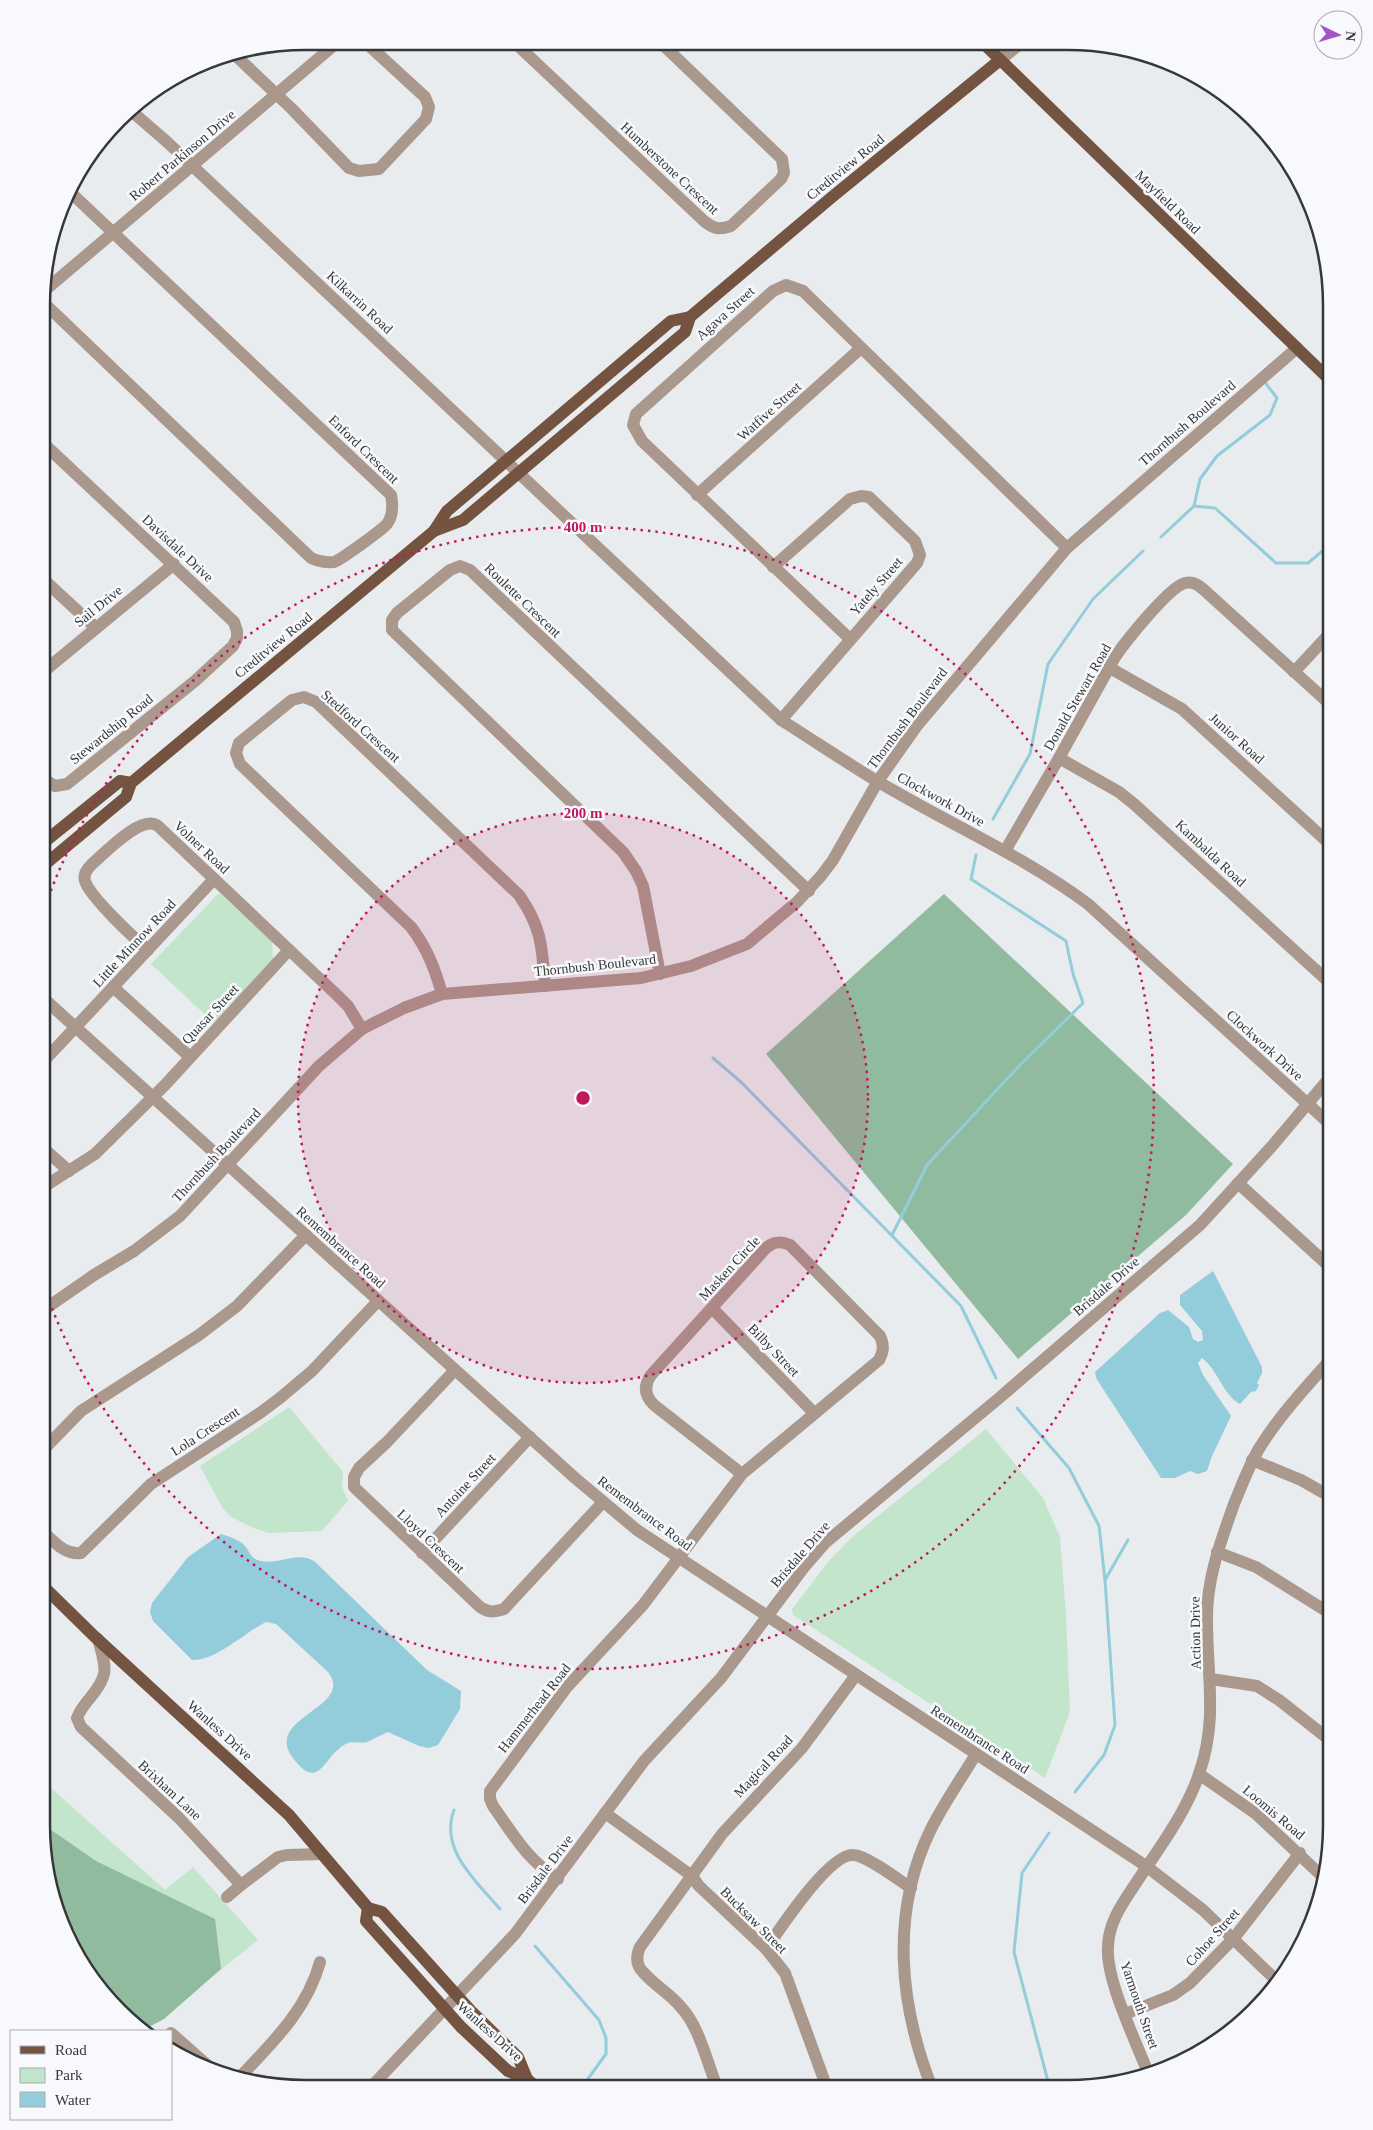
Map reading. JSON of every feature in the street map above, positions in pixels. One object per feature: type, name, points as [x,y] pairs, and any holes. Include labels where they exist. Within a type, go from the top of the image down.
[{"type":"main road","name":"Mayfield Road","points":[[990,50],[1323,373]]},
{"type":"main road","name":"Creditview Road","points":[[50,860],[126,797],[131,783],[434,531],[447,510],[671,321],[690,317],[832,196],[1000,60]]},
{"type":"main road","name":"Creditview Road","points":[[434,531],[463,520],[520,474],[686,332],[690,317]]},
{"type":"main road","name":"Creditview Road","points":[[50,837],[120,781],[131,783]]},
{"type":"main road","name":"Wanless Drive","points":[[50,1593],[290,1815],[368,1908],[382,1912],[457,1996],[518,2057],[530,2080]]},
{"type":"main road","name":"Wanless Drive","points":[[368,1908],[366,1921],[445,2010],[508,2071],[526,2080]]},
{"type":"street","name":"Robert Parkinson Drive","points":[[51,286],[328,50]]},
{"type":"street","points":[[239,59],[277,94],[349,168],[359,171],[379,169],[426,119],[429,107],[425,98],[374,50]]},
{"type":"street","name":"Humberstone Crescent","points":[[522,50],[704,222],[711,227],[721,230],[731,226],[782,179],[784,172],[782,159],[668,50]]},
{"type":"street","name":"Creditview Road","points":[[1000,60],[1012,50]]},
{"type":"street","name":"Kilkarrin Road","points":[[135,115],[193,166],[520,474]]},
{"type":"street","points":[[74,196],[114,233]]},
{"type":"street","name":"Enford Crescent","points":[[50,309],[311,558],[323,562],[336,562],[387,525],[393,505],[391,495],[114,233]]},
{"type":"street","name":"Agava Street","points":[[850,639],[642,442],[634,425],[636,414],[773,291],[786,285],[803,291],[1067,548]]},
{"type":"street","name":"Watfive Street","points":[[696,495],[861,348]]},
{"type":"street","name":"Thornbush Boulevard","points":[[50,1305],[94,1275],[134,1251],[180,1216],[319,1066],[362,1029],[404,1008],[442,994],[640,978],[691,966],[747,944],[809,891],[833,860],[878,781],[916,727],[1067,548],[1297,348]]},
{"type":"street","name":"Davisdale Drive","points":[[50,449],[234,622],[238,631],[233,646],[194,681]]},
{"type":"street","name":"Clockwork Drive","points":[[520,474],[781,720],[878,781],[1063,885],[1088,904],[1323,1118]]},
{"type":"street","name":"Yately Street","points":[[773,566],[850,499],[860,496],[870,497],[915,541],[920,555],[916,563],[781,720]]},
{"type":"street","name":"Sail Drive","points":[[50,666],[95,627],[174,564]]},
{"type":"street","name":"Roulette Crescent","points":[[660,974],[643,886],[623,852],[392,630],[392,620],[397,613],[454,567],[460,566],[470,570],[809,891]]},
{"type":"street","name":"Donald Stewart Road","points":[[1005,851],[1126,642],[1168,595],[1179,586],[1191,583],[1204,589],[1323,698]]},
{"type":"street","points":[[50,585],[95,627]]},
{"type":"street","points":[[1294,672],[1323,641]]},
{"type":"street","name":"Junior Road","points":[[1110,668],[1182,709],[1323,838]]},
{"type":"street","name":"Stewardship Road","points":[[50,783],[55,786],[68,784],[194,681]]},
{"type":"street","name":"Stedford Crescent","points":[[442,994],[433,963],[424,944],[412,927],[240,764],[236,753],[239,744],[292,700],[304,697],[316,702],[519,895],[537,925],[543,954],[545,986]]},
{"type":"street","name":"Kambalda Road","points":[[1059,758],[1119,792],[1134,804],[1323,976]]},
{"type":"street","name":"Volner Road","points":[[148,950],[123,928],[88,886],[85,878],[86,871],[92,864],[138,825],[154,823],[348,1006],[362,1029]]},
{"type":"street","name":"Little Minnow Road","points":[[50,1055],[214,879]]},
{"type":"street","name":"Quasar Street","points":[[50,1183],[95,1154],[152,1097],[289,950]]},
{"type":"street","points":[[114,987],[190,1057]]},
{"type":"street","name":"Remembrance Road","points":[[50,1005],[602,1502],[678,1558],[1178,1888],[1234,1938],[1273,1977]]},
{"type":"street","name":"Brisdale Drive","points":[[378,2080],[515,1934],[558,1879],[644,1761],[721,1678],[825,1543],[998,1399],[1200,1225],[1323,1086]]},
{"type":"street","points":[[50,1154],[69,1171]]},
{"type":"street","points":[[1238,1183],[1323,1261]]},
{"type":"street","points":[[50,1443],[81,1411],[199,1334],[237,1306],[306,1236]]},
{"type":"street","name":"Masken Circle","points":[[678,1558],[742,1474],[879,1360],[883,1354],[880,1336],[786,1243],[775,1242],[766,1248],[647,1381],[646,1392],[649,1400],[654,1405],[742,1474]]},
{"type":"street","name":"Lola Crescent","points":[[50,1538],[63,1550],[75,1554],[81,1553],[151,1484],[260,1413],[287,1392],[312,1370],[378,1301]]},
{"type":"street","name":"Bilby Street","points":[[712,1308],[814,1413]]},
{"type":"street","name":"Action Drive","points":[[1146,1866],[1181,1812],[1199,1774],[1210,1725],[1210,1680],[1206,1623],[1210,1584],[1217,1552],[1252,1460],[1295,1398],[1323,1367]]},
{"type":"street","name":"Lloyd Crescent","points":[[455,1370],[387,1442],[359,1468],[354,1477],[354,1487],[359,1494],[480,1607],[487,1612],[504,1609],[602,1502]]},
{"type":"street","name":"Antoine Street","points":[[422,1553],[530,1437]]},
{"type":"street","points":[[1252,1460],[1300,1480],[1323,1493]]},
{"type":"street","points":[[1217,1552],[1256,1567],[1323,1609]]},
{"type":"street","name":"Hammerhead Road","points":[[558,1879],[540,1868],[526,1853],[493,1806],[490,1799],[490,1791],[555,1702],[643,1606],[678,1558]]},
{"type":"street","name":"Brixham Lane","points":[[98,1639],[105,1674],[103,1682],[80,1710],[77,1718],[81,1727],[179,1818],[241,1884]]},
{"type":"street","name":"Magical Road","points":[[714,2080],[694,2026],[682,2007],[643,1973],[637,1960],[640,1947],[734,1820],[802,1748],[856,1675]]},
{"type":"street","points":[[1210,1680],[1257,1686],[1279,1700],[1323,1735]]},
{"type":"street","points":[[929,2080],[923,2066],[908,2008],[903,1978],[902,1946],[905,1917],[911,1888],[931,1830],[976,1754]]},
{"type":"street","name":"Loomis Road","points":[[1199,1774],[1255,1813],[1319,1872]]},
{"type":"street","name":"Bucksaw Street","points":[[605,1813],[692,1876],[699,1886],[766,1949],[785,1973],[824,2080]]},
{"type":"street","name":"Cohoe Street","points":[[1125,2014],[1182,1990],[1234,1938],[1300,1853]]},
{"type":"street","points":[[227,1897],[241,1884],[278,1857],[322,1854]]},
{"type":"street","points":[[766,1949],[795,1907],[814,1884],[834,1864],[849,1855],[856,1855],[865,1859],[911,1888]]},
{"type":"street","name":"Yarmouth Street","points":[[1146,1866],[1114,1920],[1107,1947],[1110,1970],[1146,2067]]},
{"type":"street","points":[[244,2072],[292,2020],[315,1980],[320,1962]]},
{"type":"street","points":[[172,2034],[198,2057]]},
{"type":"green space","points":[[219,893],[272,941],[273,959],[214,1023],[151,964]]},
{"type":"green space","points":[[944,894],[1233,1164],[1186,1215],[1018,1359],[766,1054]]},
{"type":"green space","points":[[289,1407],[343,1472],[342,1487],[348,1501],[322,1531],[268,1533],[231,1517],[223,1509],[200,1466]]},
{"type":"green space","points":[[986,1429],[1043,1498],[1060,1537],[1066,1615],[1070,1712],[1045,1778],[793,1615],[792,1609],[829,1561],[853,1536]]},
{"type":"green space","points":[[50,1787],[165,1890],[193,1867],[258,1940],[150,2027],[113,1993],[84,1953],[69,1923],[52,1859]]},
{"type":"green space","points":[[50,1829],[96,1861],[215,1919],[221,1969],[164,2019],[149,2027],[137,2017],[113,1993],[84,1953],[69,1923],[59,1891],[52,1859]]},
{"type":"water","points":[[1213,1271],[1262,1367],[1262,1373],[1257,1383],[1259,1385],[1256,1391],[1251,1392],[1240,1404],[1229,1394],[1213,1369],[1202,1358],[1198,1363],[1203,1375],[1231,1416],[1207,1471],[1198,1474],[1190,1471],[1175,1478],[1161,1478],[1096,1378],[1095,1372],[1160,1313],[1168,1310],[1189,1327],[1193,1339],[1198,1342],[1203,1340],[1202,1331],[1180,1305],[1180,1295]]},
{"type":"water","points":[[221,1534],[242,1543],[257,1560],[268,1562],[301,1557],[314,1561],[427,1670],[461,1691],[460,1709],[438,1745],[429,1748],[419,1746],[388,1732],[367,1742],[344,1745],[337,1750],[321,1769],[315,1772],[309,1772],[302,1768],[293,1758],[287,1744],[289,1732],[330,1695],[333,1684],[328,1672],[276,1624],[266,1622],[220,1651],[201,1659],[192,1660],[153,1621],[150,1612],[152,1603],[188,1557]]},
{"type":"waterway","points":[[1161,537],[1194,506],[1200,479],[1217,456],[1270,415],[1277,398],[1264,381]]},
{"type":"waterway","points":[[1194,506],[1215,508],[1276,563],[1308,563],[1323,550]]},
{"type":"waterway","points":[[993,819],[1030,754],[1048,664],[1093,599],[1143,551]]},
{"type":"waterway","points":[[892,1235],[927,1165],[1020,1065],[1083,1003],[1073,974],[1066,941],[971,879],[976,855]]},
{"type":"waterway","points":[[713,1058],[741,1082],[961,1306],[996,1378]]},
{"type":"waterway","points":[[1017,1408],[1069,1468],[1099,1526],[1105,1580],[1115,1725],[1104,1755],[1075,1792]]},
{"type":"waterway","points":[[1105,1580],[1128,1540]]},
{"type":"waterway","points":[[454,1810],[451,1825],[452,1839],[456,1852],[471,1876],[500,1909]]},
{"type":"waterway","points":[[1048,2080],[1014,1952],[1022,1873],[1049,1833]]},
{"type":"waterway","points":[[535,1946],[599,2020],[606,2038],[606,2054],[587,2080]]}]
